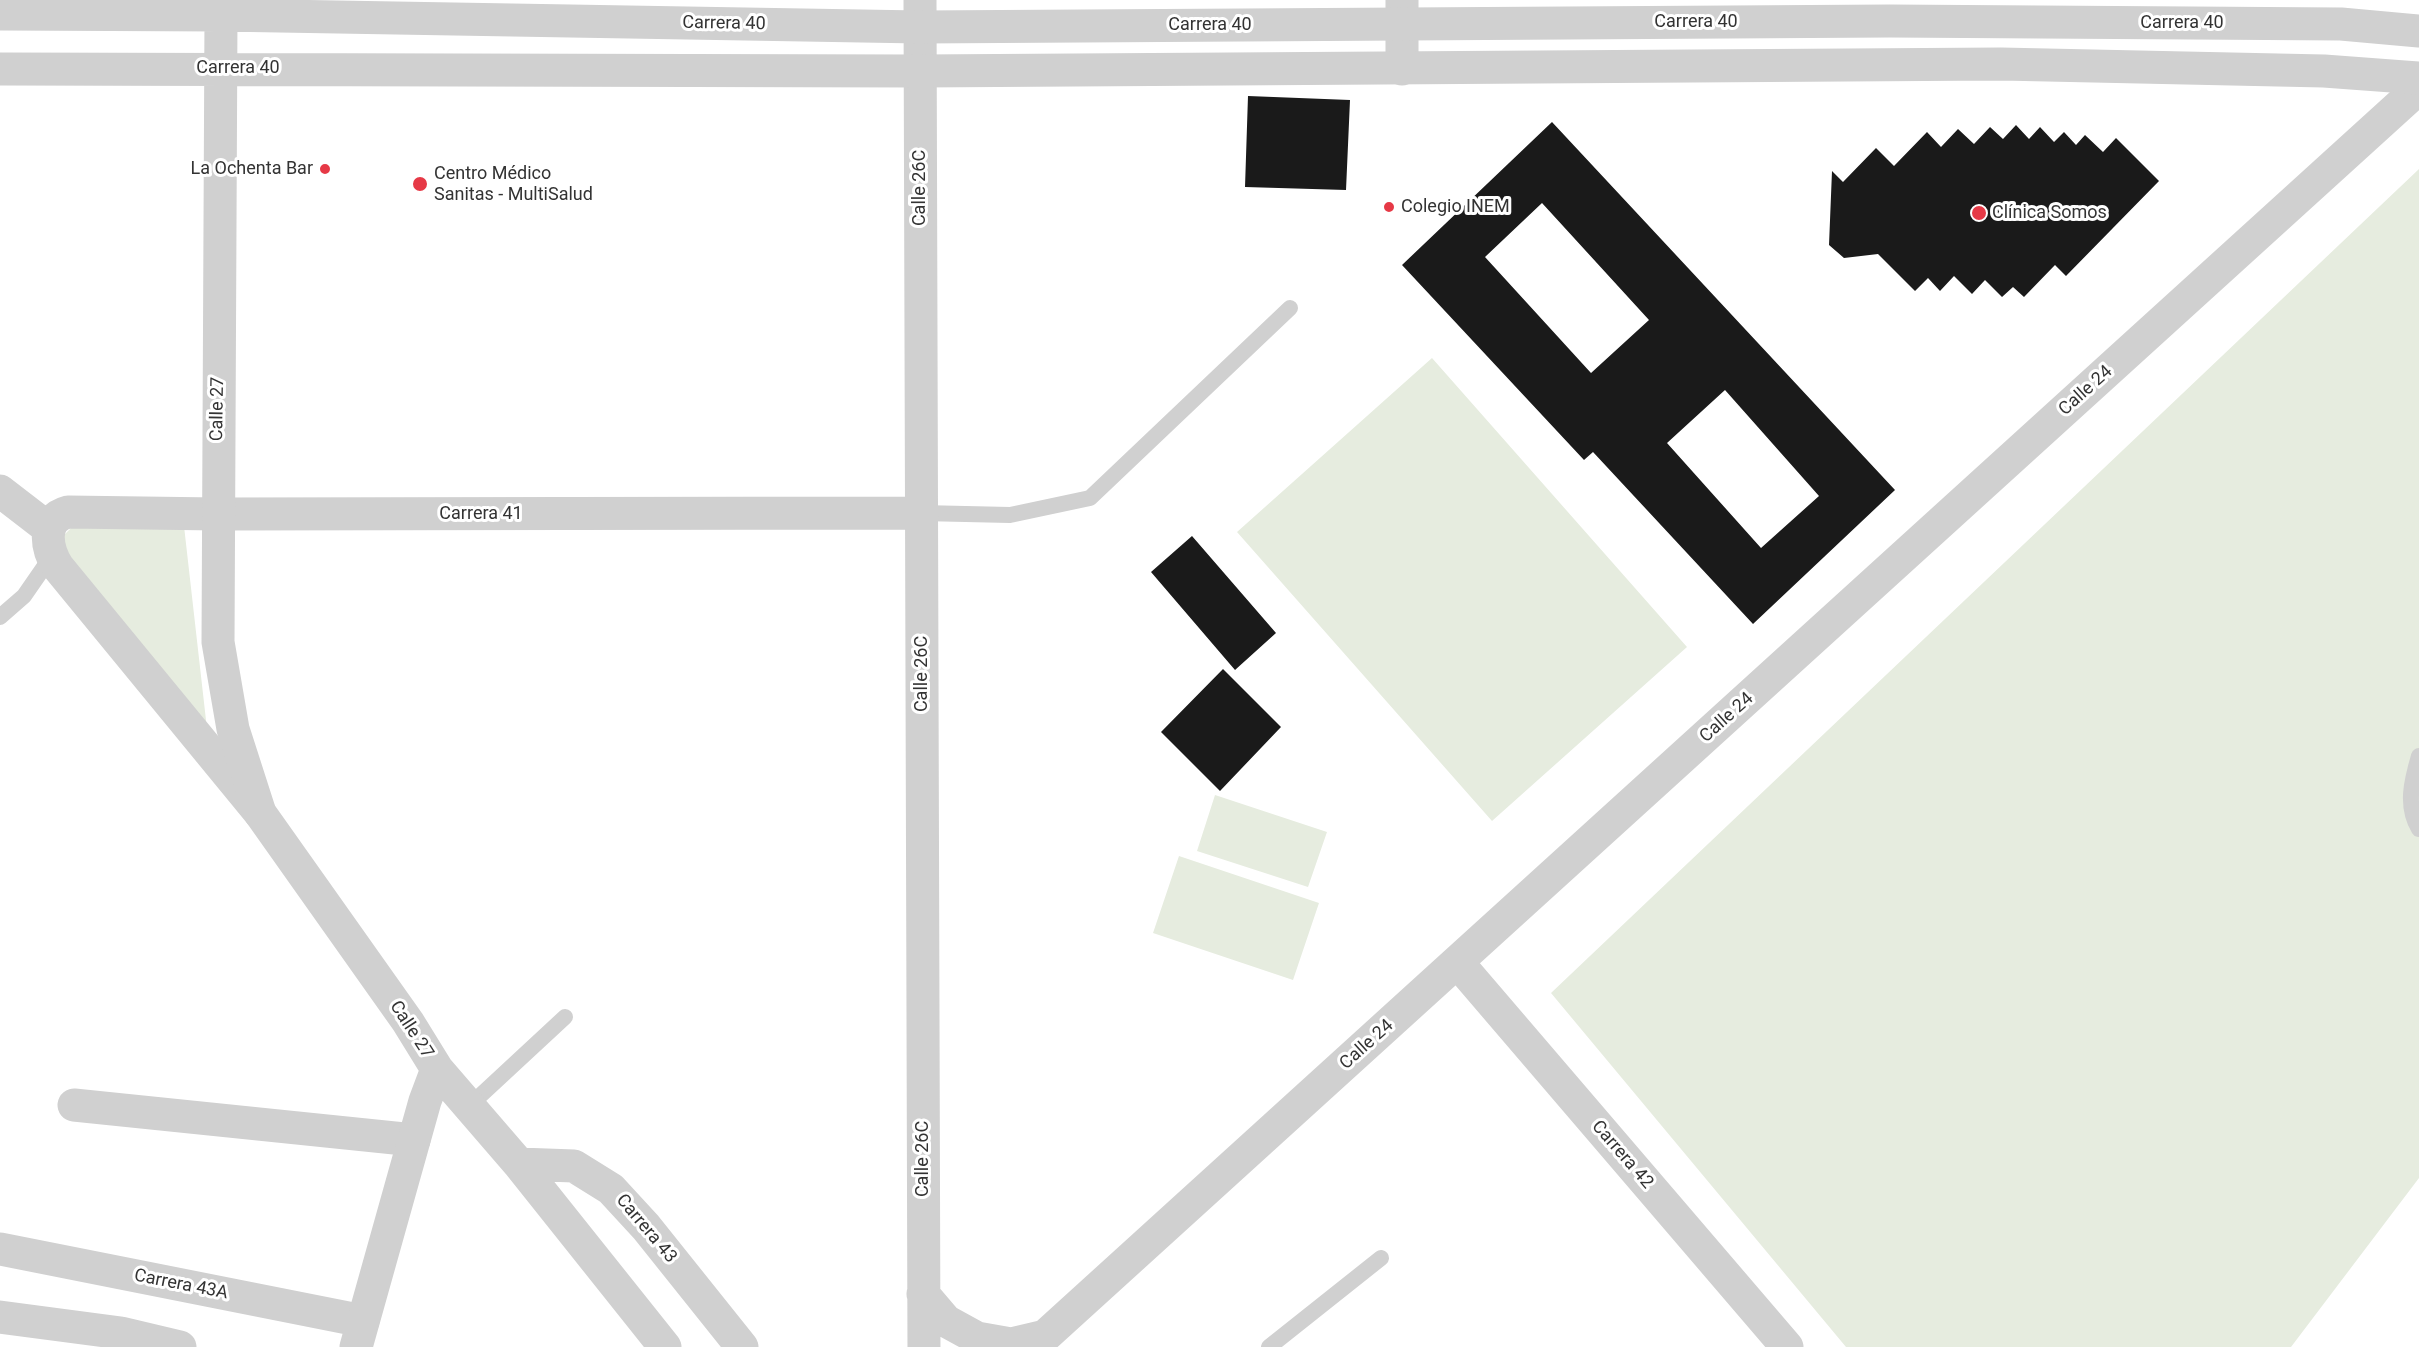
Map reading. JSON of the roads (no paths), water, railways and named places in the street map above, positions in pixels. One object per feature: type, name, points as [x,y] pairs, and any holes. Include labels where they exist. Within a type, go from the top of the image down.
[{"type":"street","name":"Carrera 40","points":[[0,14],[221,8],[920,14],[1890,10],[2341,24],[2419,31]]},
{"type":"street","name":"Calle 27","points":[[221,8],[218,642],[233,729],[260,813]]},
{"type":"street","points":[[1402,12],[1402,69]]},
{"type":"street","name":"Calle 26C","points":[[920,14],[924,1347]]},
{"type":"street","name":"Carrera 40","points":[[0,69],[920,71],[2001,64],[2324,71],[2419,78]]},
{"type":"street","name":"Calle 24","points":[[1039,1342],[2419,88]]},
{"type":"street","name":"Calle 27","points":[[0,491],[50,542],[260,813],[408,1022],[437,1070],[414,1140],[359,1334]]},
{"type":"street","name":"Carrera 41","points":[[50,542],[61,514],[68,512],[218,514],[921,513]]},
{"type":"street","name":"Carrera 42","points":[[1458,963],[1787,1347]]},
{"type":"street","points":[[437,1070],[519,1164],[665,1347]]},
{"type":"street","points":[[74,1104],[414,1140]]},
{"type":"street","name":"Carrera 43","points":[[519,1164],[574,1166],[611,1189],[646,1227],[742,1347]]},
{"type":"street","name":"Carrera 43A","points":[[0,1249],[359,1334]]},
{"type":"street","points":[[923,1294],[946,1321],[977,1338],[1011,1344],[1039,1342]]},
{"type":"street","points":[[0,1317],[121,1333],[180,1347]]},
{"type":"lane","points":[[921,513],[1010,515],[1090,498],[1290,308]]},
{"type":"lane","points":[[0,617],[24,596],[50,542]]},
{"type":"lane","points":[[2419,756],[2411,784],[2412,818],[2419,829]]},
{"type":"lane","points":[[468,1107],[565,1017]]},
{"type":"lane","points":[[1269,1347],[1381,1258]]},
{"type":"place","name":"La Ochenta Bar","points":[[325,169]]},
{"type":"place","name":"Centro Médico Sanitas - MultiSalud","points":[[420,184]]},
{"type":"place","name":"Colegio INEM","points":[[1389,207]]},
{"type":"place","name":"Clínica Somos","points":[[1979,213]]}]
